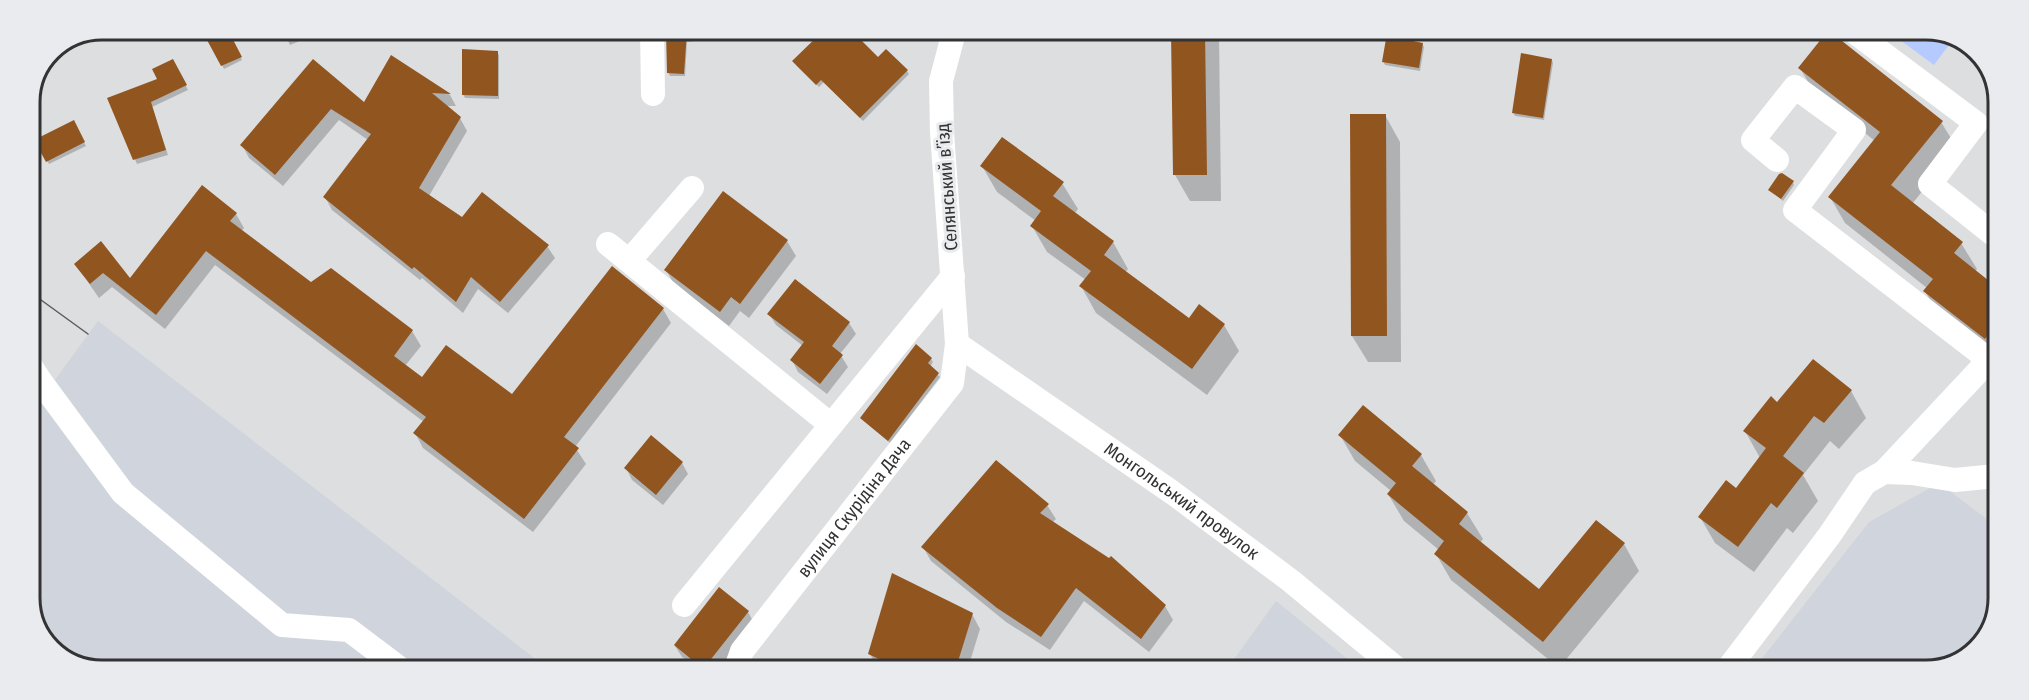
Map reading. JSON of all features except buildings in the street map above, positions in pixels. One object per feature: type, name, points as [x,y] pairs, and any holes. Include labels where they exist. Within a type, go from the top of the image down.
[{"type":"street","points":[[652,41],[653,94]]},
{"type":"street","name":"Селянський вʼїзд","points":[[952,41],[941,81],[942,132],[957,344]]},
{"type":"street","points":[[1866,41],[1976,123],[1930,184],[1988,229]]},
{"type":"street","points":[[1777,160],[1753,140],[1795,87],[1854,130],[1795,210],[1988,359]]},
{"type":"street","points":[[628,261],[692,189]]},
{"type":"street","points":[[608,244],[831,425]]},
{"type":"street","points":[[684,604],[953,276]]},
{"type":"street","name":"вулиця Скурідіна Дача","points":[[739,660],[742,651],[952,383],[957,344]]},
{"type":"street","name":"Монгольський провулок","points":[[957,344],[1173,493],[1291,581],[1386,660]]},
{"type":"street","points":[[1735,660],[1830,536],[1865,483],[1884,472],[1988,368]]},
{"type":"street","points":[[41,380],[123,493],[282,625],[349,630],[389,660]]},
{"type":"street","points":[[1884,472],[1912,473],[1955,480],[1988,477]]},
{"type":"shaded area","points":[[1901,41],[1935,41],[1949,45],[1934,65]]},
{"type":"shaded area","points":[[98,321],[537,660],[102,660],[75,653],[53,635],[42,610],[41,399]]},
{"type":"shaded area","points":[[1939,483],[1988,520],[1987,610],[1976,635],[1958,651],[1927,660],[1761,660],[1869,522]]},
{"type":"shaded area","points":[[1276,601],[1349,660],[1233,660]]},
{"type":"tram line","points":[[41,300],[88,334]]}]
